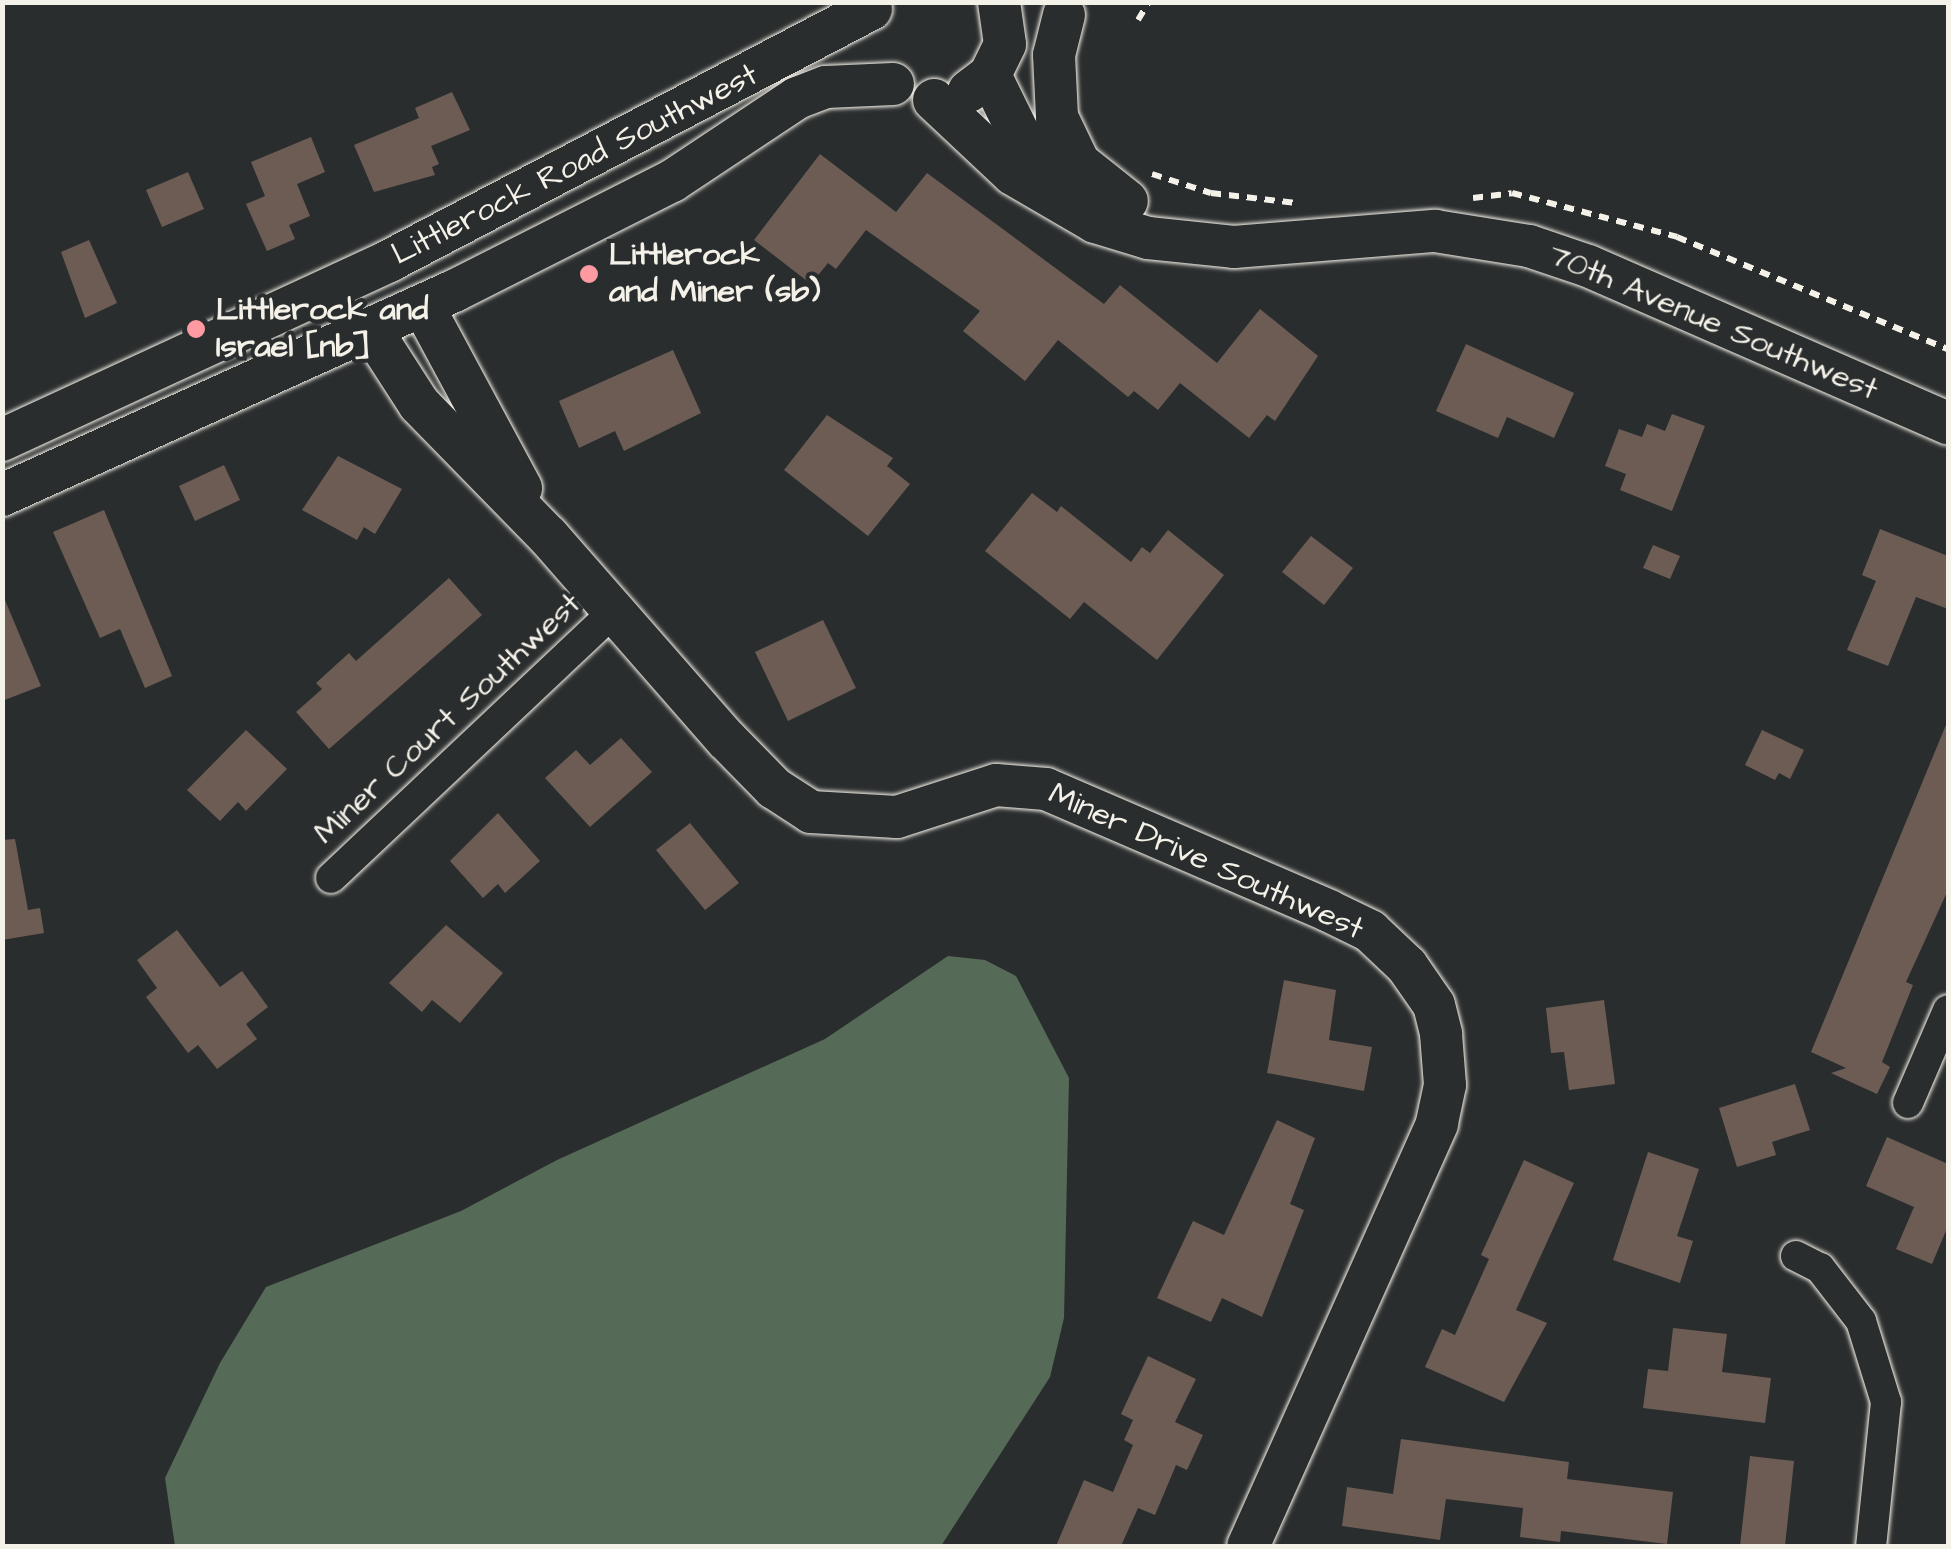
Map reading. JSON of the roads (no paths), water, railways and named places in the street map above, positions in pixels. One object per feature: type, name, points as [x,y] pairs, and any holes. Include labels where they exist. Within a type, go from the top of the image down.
[{"type":"street","points":[[993,71],[1005,44],[999,2]]},
{"type":"street","points":[[873,6],[870,50],[893,84],[934,100],[975,89],[993,71],[1077,9]]},
{"type":"street","name":"Littlerock Road Southwest","points":[[2,440],[389,261],[825,21],[873,6]]},
{"type":"street","points":[[1077,9],[1054,55],[1057,117],[1079,163],[1127,201]]},
{"type":"street","name":"70th Avenue Southwest","points":[[993,71],[1034,152],[1086,192],[1127,201],[1234,247]]},
{"type":"street","name":"Littlerock Road Southwest","points":[[2,495],[372,332],[672,181],[797,98],[826,88],[893,84]]},
{"type":"street","name":"70th Avenue Southwest","points":[[934,100],[1046,199],[1148,238],[1234,247],[1435,231],[1529,246],[1588,266],[1948,423]]},
{"type":"street","name":"Miner Drive Southwest","points":[[423,306],[548,536]]},
{"type":"street","name":"Miner Drive Southwest","points":[[372,332],[419,404],[548,536],[774,788],[812,812],[896,817],[996,786],[1046,789],[1370,931],[1434,1006],[1445,1085],[1437,1124],[1248,1546]]},
{"type":"street","name":"Miner Court Southwest","points":[[331,878],[614,611]]},
{"type":"street","points":[[1908,1103],[1948,1010]]},
{"type":"street","points":[[1796,1256],[1820,1268],[1861,1321],[1886,1402],[1871,1546]]},
{"type":"place","name":"Littlerock and Miner (sb)","points":[[589,274]]},
{"type":"place","name":"Littlerock and Israel [nb]","points":[[196,329]]}]
